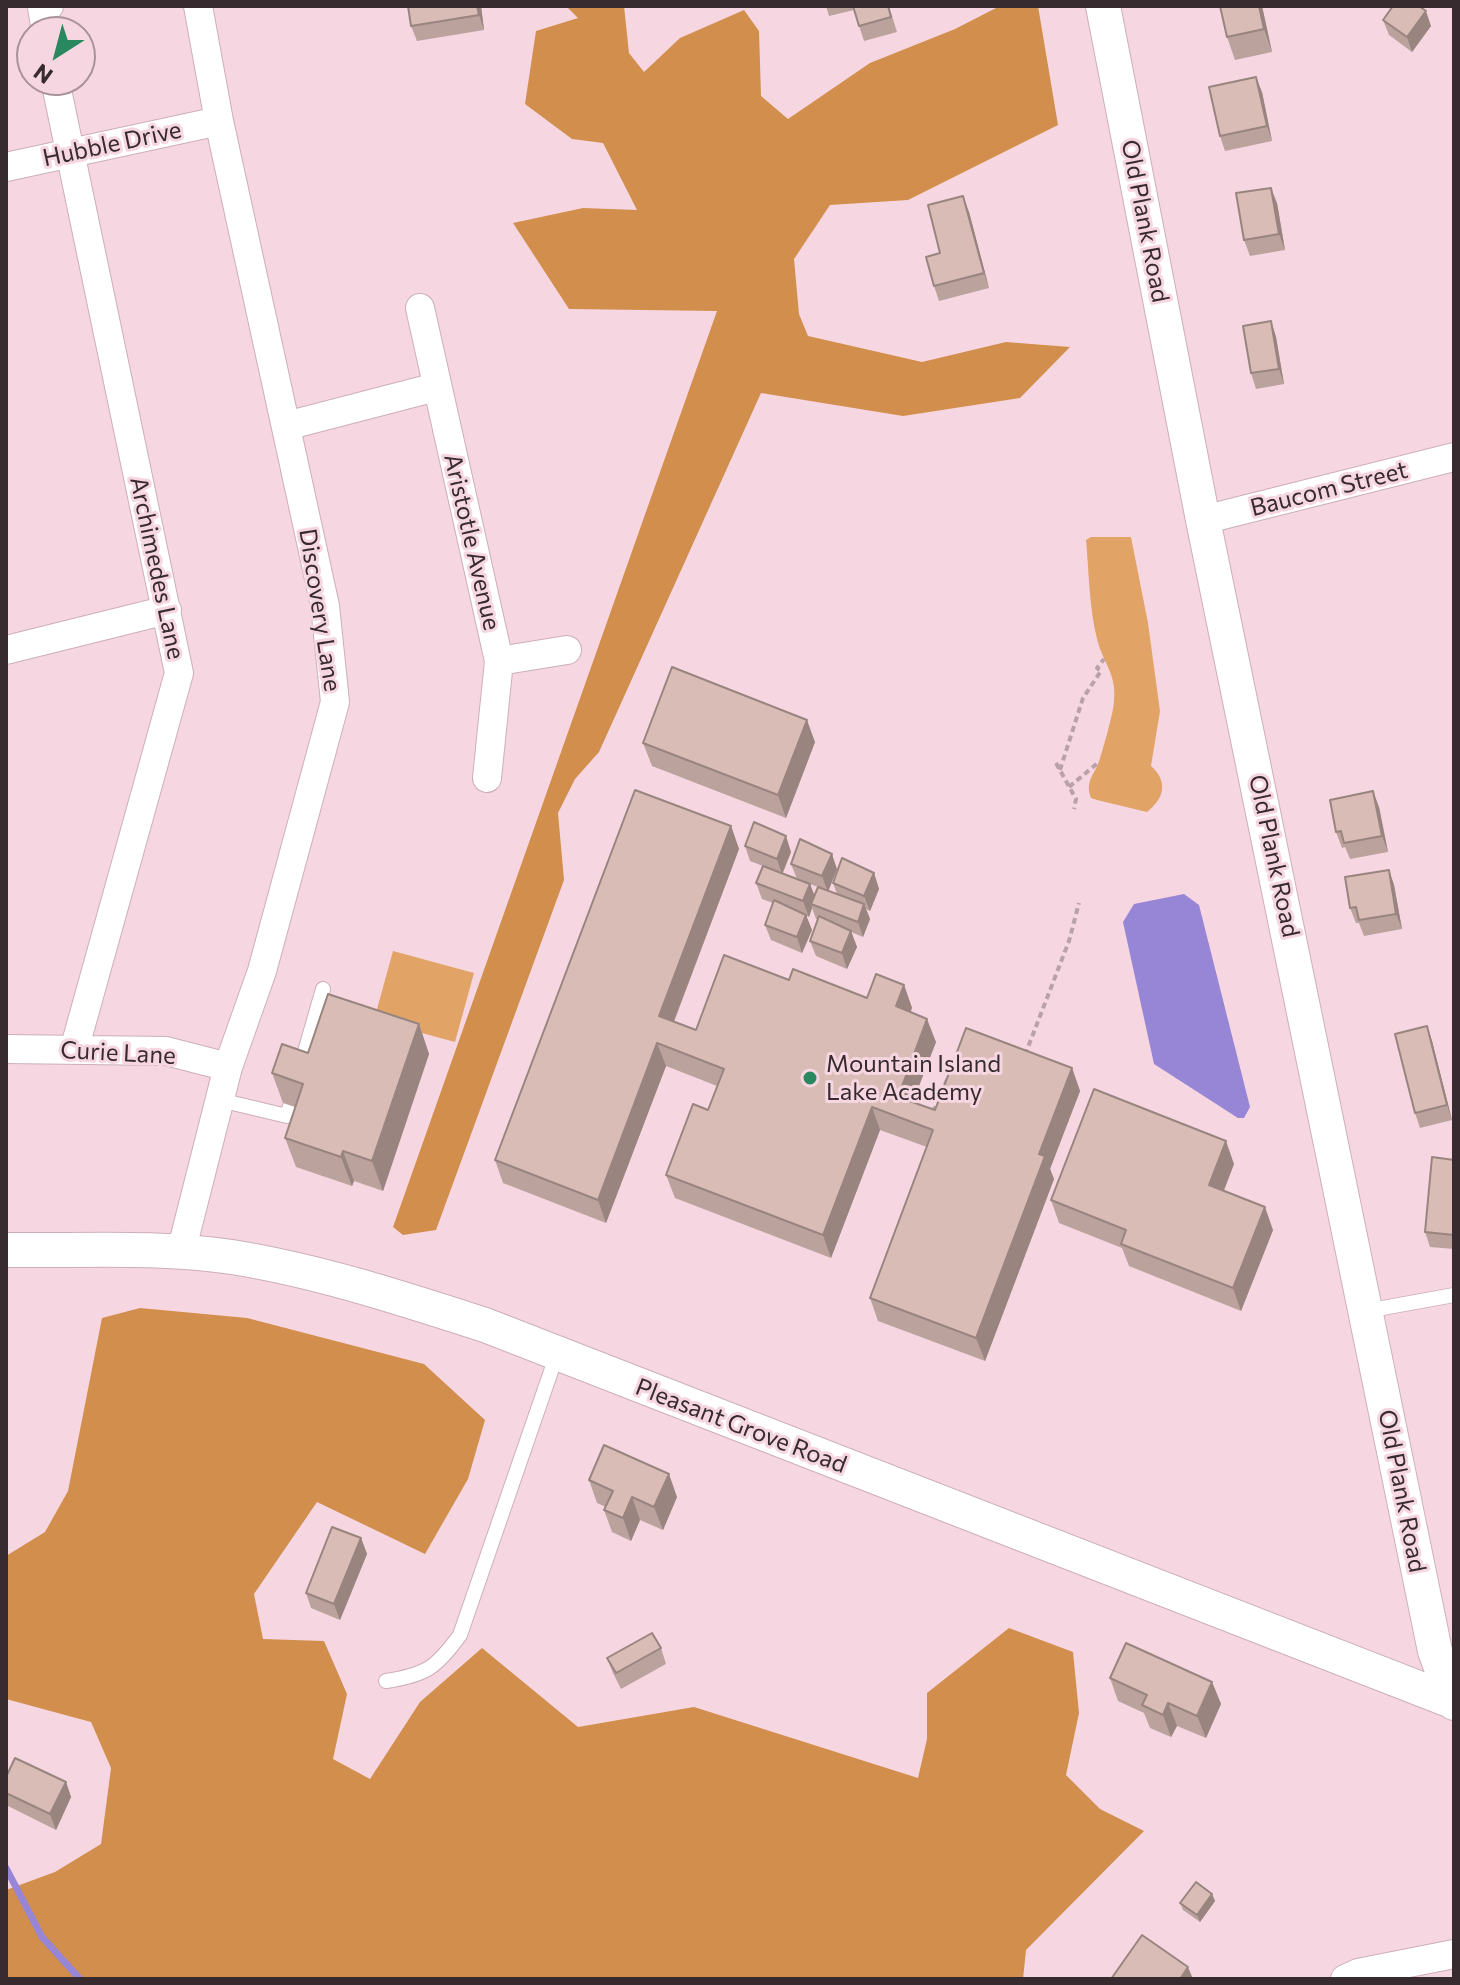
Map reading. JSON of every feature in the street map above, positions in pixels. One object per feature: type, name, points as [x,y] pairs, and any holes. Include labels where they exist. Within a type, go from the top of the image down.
[{"type":"street","name":"Discovery Lane","points":[[181,1252],[228,1067],[262,971],[335,702],[325,606],[219,121],[198,6]]},
{"type":"street","name":"Old Plank Road","points":[[1103,6],[1203,520],[1435,1651],[1454,1702]]},
{"type":"street","name":"Archimedes Lane","points":[[58,96],[179,673],[74,1050]]},
{"type":"street","name":"Hubble Drive","points":[[6,167],[69,156],[219,121]]},
{"type":"street","name":"Aristotle Avenue","points":[[420,308],[499,661],[487,778]]},
{"type":"street","points":[[286,426],[436,387]]},
{"type":"street","name":"Baucom Street","points":[[1203,520],[1454,457]]},
{"type":"street","points":[[6,650],[167,610]]},
{"type":"street","points":[[499,661],[567,650]]},
{"type":"street","name":"Curie Lane","points":[[6,1049],[166,1051],[228,1067]]},
{"type":"street","name":"Pleasant Grove Road","points":[[6,1250],[181,1252],[302,1270],[375,1290],[557,1354],[1454,1702]]},
{"type":"street","points":[[1345,1979],[1358,1973],[1454,1954]]},
{"type":"lane","points":[[298,1076],[323,989]]},
{"type":"lane","points":[[220,1100],[287,1116],[290,1106]]},
{"type":"lane","points":[[1366,1311],[1454,1295]]},
{"type":"lane","points":[[386,1681],[420,1676],[442,1660],[460,1635],[557,1354]]},
{"type":"path","points":[[1060,770],[1083,698],[1101,671],[1097,668],[1104,659]]},
{"type":"path","points":[[1069,787],[1099,762]]},
{"type":"path","points":[[1056,763],[1076,799],[1074,809]]},
{"type":"path","points":[[1020,1068],[1069,941],[1079,903]]},
{"type":"path","points":[[928,1123],[959,1045],[971,1049]]},
{"type":"shaded area","points":[[566,6],[624,6],[629,53],[644,72],[680,38],[744,10],[759,31],[761,96],[788,119],[870,63],[955,29],[1000,6],[1038,6],[1058,125],[908,200],[830,205],[794,259],[799,314],[808,336],[922,362],[1006,342],[1070,347],[1020,398],[903,416],[761,393],[599,752],[575,779],[558,813],[564,880],[436,1230],[403,1235],[393,1227],[717,311],[569,309],[513,223],[583,208],[637,210],[603,143],[572,139],[525,104],[536,31],[578,18]]},
{"type":"shaded area","points":[[1091,537],[1131,537],[1148,623],[1160,711],[1151,766],[1160,778],[1162,789],[1158,801],[1147,812],[1091,798],[1089,792],[1114,697],[1112,679],[1100,649],[1092,615],[1086,540]]},
{"type":"shaded area","points":[[1184,894],[1199,905],[1250,1107],[1244,1118],[1238,1118],[1154,1064],[1123,922],[1134,904]]},
{"type":"shaded area","points":[[393,951],[474,973],[455,1042],[374,1020]]},
{"type":"shaded area","points":[[140,1308],[247,1318],[424,1364],[485,1420],[468,1479],[425,1554],[317,1502],[254,1594],[263,1639],[324,1641],[347,1694],[333,1759],[370,1779],[420,1702],[482,1648],[578,1727],[694,1707],[918,1778],[927,1739],[927,1693],[1009,1628],[1073,1652],[1079,1713],[1066,1775],[1100,1809],[1144,1831],[1026,1950],[1023,1979],[6,1979],[6,1890],[55,1872],[101,1844],[111,1768],[91,1722],[6,1699],[6,1556],[45,1532],[68,1491],[102,1318]]},
{"type":"building","points":[[408,6],[477,6],[479,15],[411,26]]},
{"type":"building","points":[[853,6],[888,6],[891,17],[859,26]]},
{"type":"building","points":[[1220,6],[1259,6],[1264,29],[1227,37]]},
{"type":"building","points":[[1393,6],[1419,6],[1426,11],[1407,37],[1383,20]]},
{"type":"building","points":[[1256,77],[1267,126],[1220,136],[1209,87]]},
{"type":"building","points":[[1271,188],[1279,234],[1244,240],[1236,193]]},
{"type":"building","points":[[963,196],[984,273],[934,286],[926,257],[940,253],[928,205]]},
{"type":"building","points":[[1271,321],[1279,369],[1251,373],[1243,326]]},
{"type":"building","points":[[672,667],[807,720],[778,795],[643,743]]},
{"type":"building","name":"Mountain Island Lake Academy","points":[[635,790],[731,826],[659,1016],[696,1030],[724,955],[789,980],[793,969],[867,998],[876,974],[904,985],[896,1006],[927,1019],[898,1097],[935,1110],[966,1028],[1072,1068],[1039,1154],[1045,1156],[976,1338],[870,1298],[933,1130],[872,1107],[823,1235],[666,1175],[693,1104],[708,1110],[724,1069],[657,1043],[598,1200],[495,1160]]},
{"type":"building","points":[[1373,791],[1382,836],[1344,843],[1341,831],[1336,832],[1330,800]]},
{"type":"building","points":[[754,822],[786,836],[777,859],[745,846]]},
{"type":"building","points":[[800,839],[832,854],[822,876],[791,864]]},
{"type":"building","points":[[842,858],[874,873],[864,896],[833,883]]},
{"type":"building","points":[[763,866],[810,884],[803,901],[756,883]]},
{"type":"building","points":[[1389,870],[1396,914],[1359,920],[1356,907],[1350,908],[1345,877]]},
{"type":"building","points":[[818,887],[864,904],[858,922],[811,904]]},
{"type":"building","points":[[774,900],[806,915],[797,937],[765,925]]},
{"type":"building","points":[[819,916],[851,931],[842,953],[810,941]]},
{"type":"building","points":[[328,994],[419,1024],[372,1161],[343,1151],[341,1157],[285,1138],[303,1084],[272,1073],[282,1044],[308,1053]]},
{"type":"building","points":[[1427,1026],[1447,1105],[1415,1113],[1395,1034]]},
{"type":"building","points":[[1094,1089],[1226,1141],[1209,1185],[1265,1207],[1233,1288],[1121,1244],[1126,1230],[1051,1200]]},
{"type":"building","points":[[1432,1157],[1454,1160],[1454,1235],[1425,1232]]},
{"type":"building","points":[[604,1445],[669,1474],[654,1507],[632,1497],[623,1518],[604,1510],[613,1491],[589,1480]]},
{"type":"building","points":[[332,1527],[361,1538],[334,1604],[306,1593]]},
{"type":"building","points":[[652,1633],[661,1648],[616,1673],[607,1658]]},
{"type":"building","points":[[1126,1643],[1212,1682],[1197,1716],[1168,1703],[1163,1715],[1142,1705],[1147,1695],[1110,1678]]},
{"type":"building","points":[[15,1758],[66,1782],[50,1814],[6,1793],[6,1777]]},
{"type":"building","points":[[1196,1882],[1212,1894],[1197,1915],[1180,1903]]},
{"type":"building","points":[[1142,1935],[1188,1967],[1180,1979],[1111,1979]]},
{"type":"waterway","points":[[6,1868],[42,1937],[80,1979]]},
{"type":"place","name":"Mountain Island Lake Academy","points":[[810,1078]]}]
